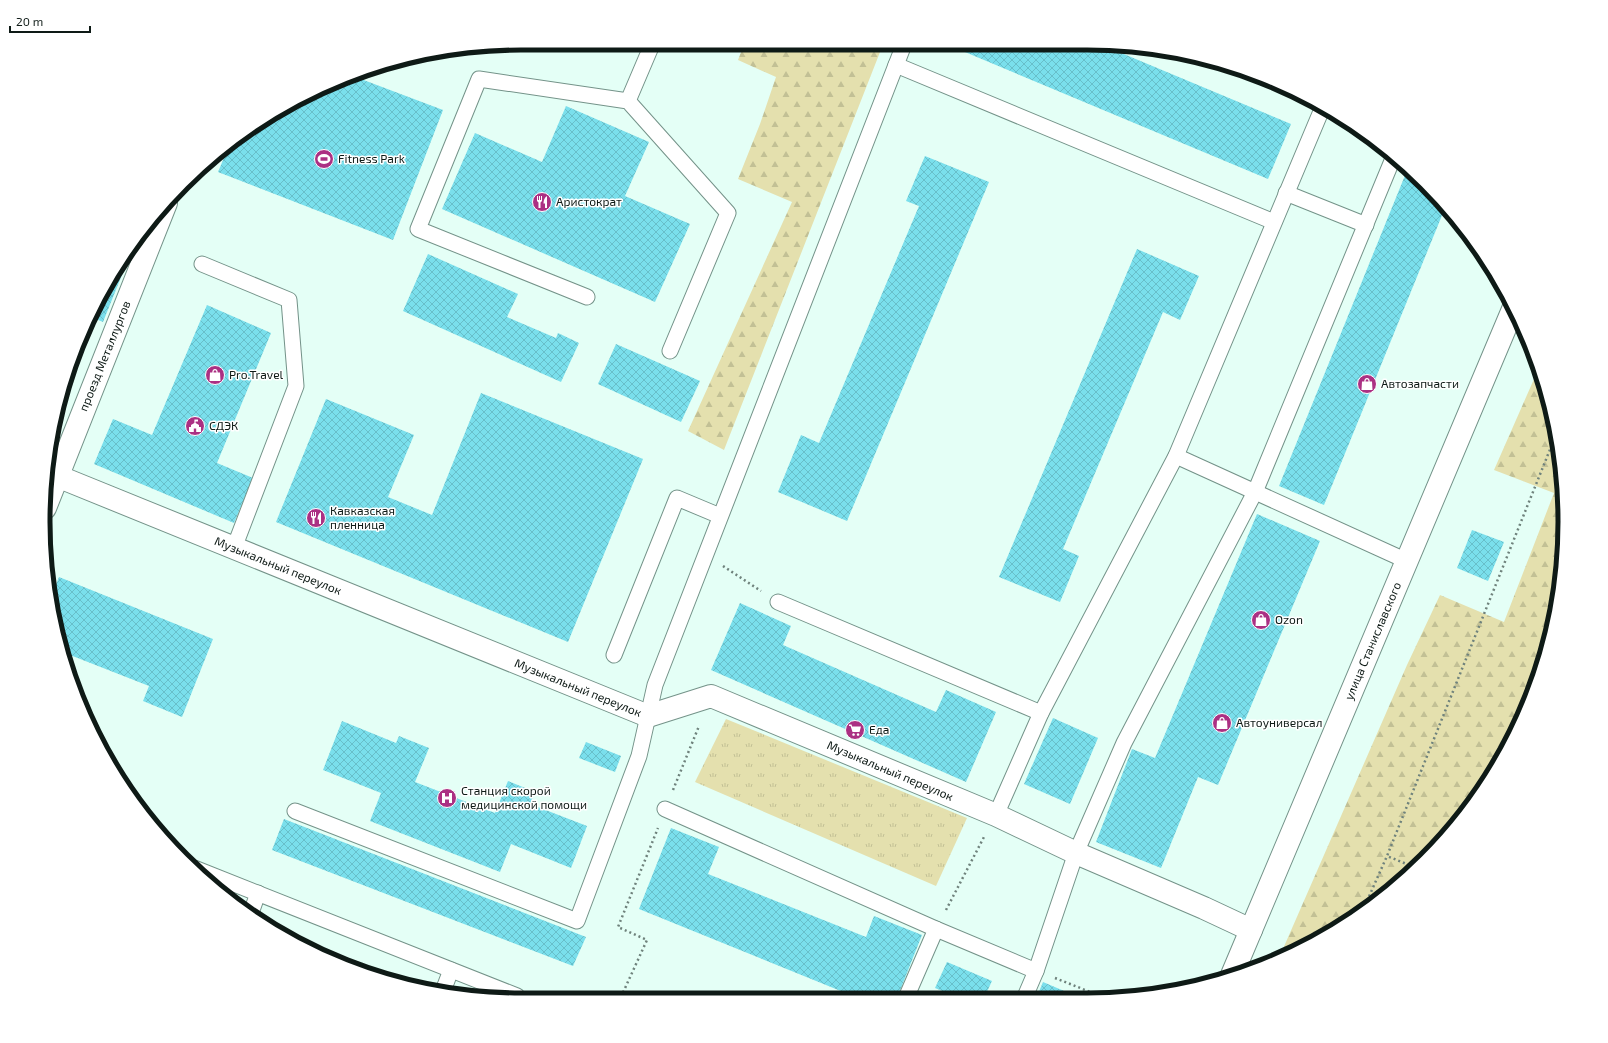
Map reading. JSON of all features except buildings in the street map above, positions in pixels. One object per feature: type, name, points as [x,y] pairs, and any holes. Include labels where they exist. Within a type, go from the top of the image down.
[{"type":"street","name":"проезд Металлургов","points":[[51,492],[159,220]]},
{"type":"street","name":"улица Станиславского","points":[[1235,969],[1510,316]]},
{"type":"street","name":"Музыкальный переулок","points":[[57,476],[648,716],[711,696],[996,815],[1076,853],[1204,908],[1251,930]]},
{"type":"lane","points":[[628,102],[650,50]]},
{"type":"lane","points":[[295,810],[577,921],[639,756],[655,685],[902,50]]},
{"type":"lane","points":[[896,66],[1274,222]]},
{"type":"lane","points":[[587,297],[418,229],[479,79],[628,102],[728,213],[670,351]]},
{"type":"lane","points":[[996,815],[1041,713],[1176,456],[1320,112]]},
{"type":"lane","points":[[1027,993],[1036,971],[1076,853],[1124,743],[1255,492],[1391,162]]},
{"type":"lane","points":[[1286,193],[1366,225]]},
{"type":"lane","points":[[202,264],[290,300],[296,386],[234,548]]},
{"type":"lane","points":[[1176,456],[1407,561]]},
{"type":"lane","points":[[614,655],[677,498],[720,516]]},
{"type":"lane","points":[[778,602],[1041,713]]},
{"type":"lane","points":[[665,809],[936,929],[1036,971]]},
{"type":"lane","points":[[208,874],[507,993]]},
{"type":"lane","points":[[252,909],[258,893]]},
{"type":"lane","points":[[908,993],[936,929]]},
{"type":"lane","points":[[445,986],[451,970]]},
{"type":"path","points":[[1367,901],[1387,856],[1552,446]]},
{"type":"path","points":[[705,554],[778,602]]},
{"type":"path","points":[[936,929],[996,815]]},
{"type":"path","points":[[1387,856],[1409,865]]},
{"type":"path","points":[[618,927],[647,940],[623,993]]},
{"type":"path","points":[[1036,971],[1092,993]]},
{"type":"green space","points":[[742,50],[881,50],[724,450],[688,431],[792,202],[738,179],[760,124],[776,77],[738,60]]},
{"type":"green space","points":[[1535,377],[1542,399],[1554,460],[1557,491],[1557,552],[1554,583],[1542,644],[1522,702],[1495,757],[1479,783],[1461,809],[1420,855],[1374,896],[1348,914],[1322,930],[1283,950],[1407,665],[1440,595],[1504,622],[1554,493],[1494,470]]},
{"type":"green space","points":[[726,719],[967,818],[936,886],[695,782]]},
{"type":"green space","points":[[1392,873],[1398,876],[1397,876],[1387,885]]},
{"type":"place","name":"Fitness Park","points":[[324,159]]},
{"type":"place","name":"Аристократ","points":[[542,202]]},
{"type":"place","name":"Pro.Travel","points":[[215,375]]},
{"type":"place","name":"Автозапчасти","points":[[1367,384]]},
{"type":"place","name":"СДЭК","points":[[195,426]]},
{"type":"place","name":"Кавказская пленница","points":[[316,518]]},
{"type":"place","name":"Ozon","points":[[1261,620]]},
{"type":"place","name":"Автоуниверсал","points":[[1222,723]]},
{"type":"place","name":"Еда","points":[[855,730]]},
{"type":"place","name":"Станция скорой медицинской помощи","points":[[447,798]]}]
